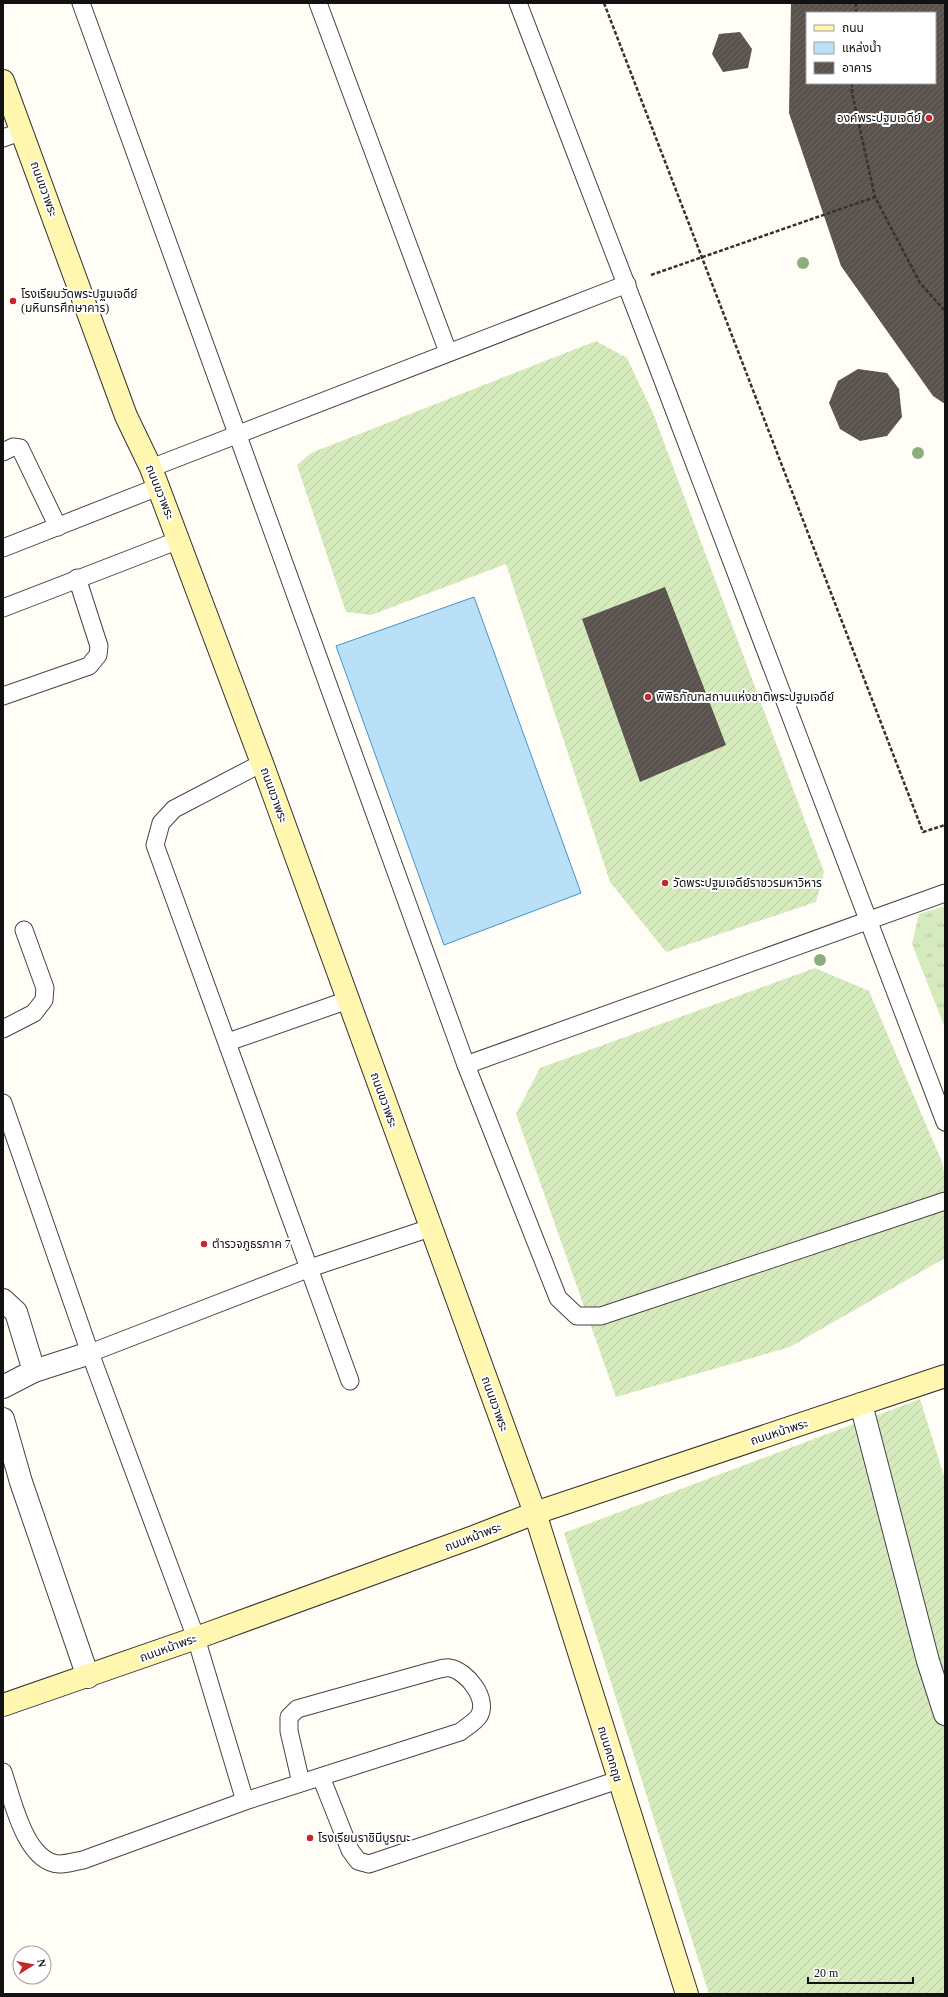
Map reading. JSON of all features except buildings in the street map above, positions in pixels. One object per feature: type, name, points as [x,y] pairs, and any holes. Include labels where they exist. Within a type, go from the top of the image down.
[{"type":"main road","name":"ถนนขวาพระ","points":[[3,81],[13,135],[126,416],[155,478],[179,540],[262,763],[534,1513]]},
{"type":"main road","name":"ถนนหน้าพระ","points":[[3,1705],[88,1677],[196,1638],[476,1536],[534,1513],[945,1376]]},
{"type":"main road","name":"ถนนคตกฤช","points":[[534,1513],[687,1994]]},
{"type":"street","points":[[3,1300],[16,1312],[34,1371]]},
{"type":"street","points":[[3,1387],[34,1371],[90,1353]]},
{"type":"street","points":[[861,1404],[928,1660],[945,1714]]},
{"type":"street","points":[[3,1419],[21,1482],[88,1677]]},
{"type":"lane","points":[[81,3],[466,1065],[558,1298],[577,1316],[602,1316],[945,1201]]},
{"type":"lane","points":[[318,3],[448,352]]},
{"type":"lane","points":[[518,3],[627,284],[867,920],[945,1122]]},
{"type":"lane","points":[[3,548],[58,527],[238,434],[627,284]]},
{"type":"lane","points":[[3,452],[13,447],[20,448],[58,527]]},
{"type":"lane","points":[[3,608],[179,540]]},
{"type":"lane","points":[[3,696],[89,666],[98,655],[99,646],[78,578]]},
{"type":"lane","points":[[262,763],[174,809],[161,823],[155,845],[228,1042],[350,1381]]},
{"type":"lane","points":[[466,1065],[945,893]]},
{"type":"lane","points":[[3,1029],[34,1013],[44,1000],[46,988],[24,930]]},
{"type":"lane","points":[[228,1042],[348,1000]]},
{"type":"lane","points":[[3,1103],[90,1353],[196,1638],[245,1801]]},
{"type":"lane","points":[[90,1353],[310,1268],[430,1228]]},
{"type":"lane","points":[[3,1772],[26,1839],[41,1857],[58,1864],[83,1860],[245,1801],[301,1784],[460,1732],[479,1716],[481,1705],[477,1688],[466,1676],[450,1668],[432,1671],[297,1709],[289,1717],[289,1731],[301,1784]]},
{"type":"lane","points":[[321,1777],[350,1850],[358,1861],[369,1864],[618,1780]]},
{"type":"path","points":[[604,3],[923,832],[945,825]]},
{"type":"path","points":[[852,84],[852,93],[875,197],[920,283],[945,312]]},
{"type":"path","points":[[627,284],[702,256],[875,197]]},
{"type":"green space","points":[[596,341],[627,358],[653,413],[824,872],[816,902],[666,952],[610,882],[506,564],[371,615],[346,612],[297,465],[311,453]]},
{"type":"green space","points":[[945,906],[945,1028],[912,944],[919,914]]},
{"type":"green space","points":[[815,968],[869,991],[942,1162],[945,1177],[945,1258],[790,1347],[616,1397],[516,1114],[540,1068]]},
{"type":"green space","points":[[920,1399],[945,1479],[945,1994],[709,1994],[564,1533]]},
{"type":"water","points":[[474,597],[581,893],[444,945],[336,646]]},
{"type":"place","name":"องค์พระปฐมเจดีย์","points":[[929,118]]},
{"type":"place","name":"โรงเรียนวัดพระปฐมเจดีย์ (มหินทรศึกษาคาร)","points":[[13,301]]},
{"type":"place","name":"พิพิธภัณฑสถานแห่งชาติพระปฐมเจดีย์","points":[[648,697]]},
{"type":"place","name":"วัดพระปฐมเจดีย์ราชวรมหาวิหาร","points":[[665,883]]},
{"type":"place","name":"ตำรวจภูธรภาค 7","points":[[204,1244]]},
{"type":"place","name":"โรงเรียนราชินีบูรณะ","points":[[310,1838]]}]
